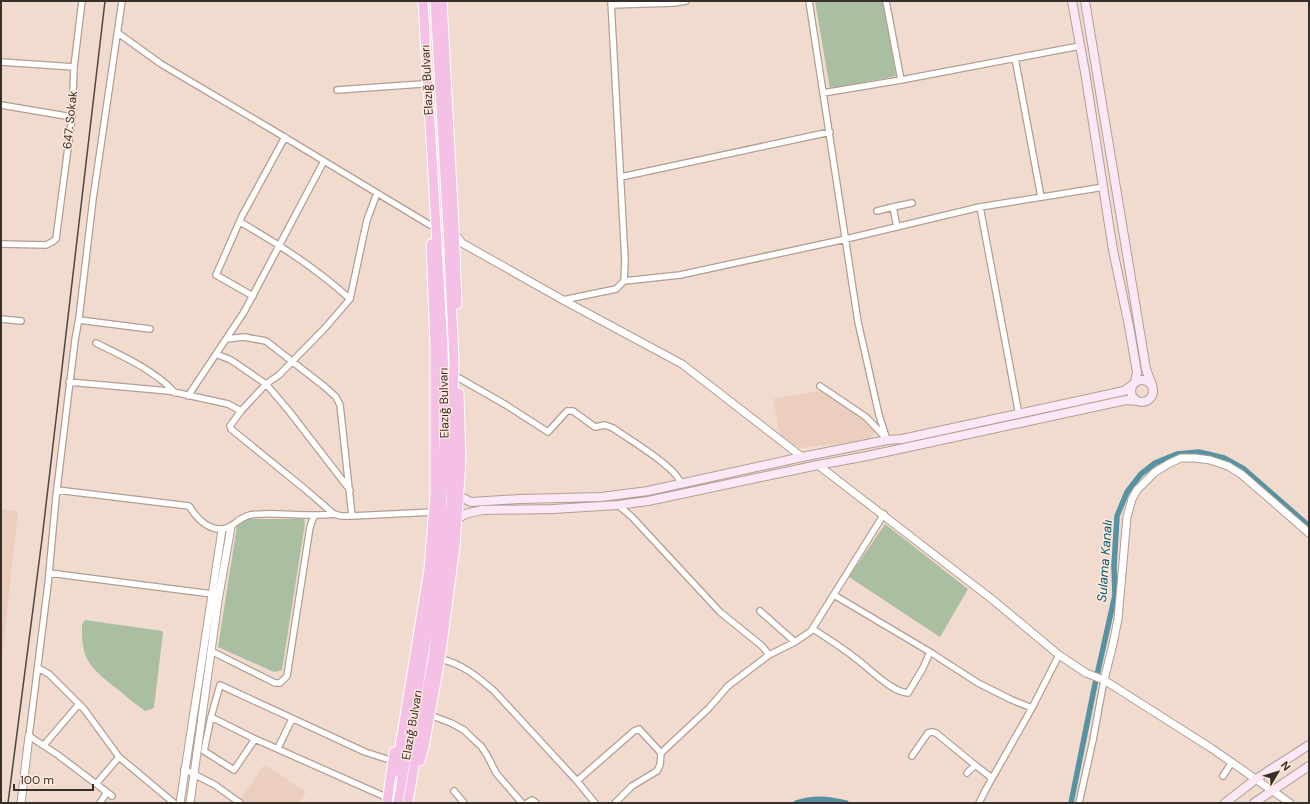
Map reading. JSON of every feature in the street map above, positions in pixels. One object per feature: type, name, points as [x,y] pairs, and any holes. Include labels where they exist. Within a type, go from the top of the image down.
[{"type":"highway","points":[[401,785],[398,759],[429,569],[435,494],[435,346],[430,225],[417,1]]},
{"type":"highway","name":"Elazığ Bulvarı","points":[[398,803],[435,582],[441,515],[445,431],[443,348],[423,1]]},
{"type":"highway","name":"Elazığ Bulvarı","points":[[408,803],[433,659],[451,504],[454,361],[435,1]]},
{"type":"highway","points":[[412,783],[424,747],[440,660],[455,546],[461,462],[459,378],[459,245],[455,234],[442,1]]},
{"type":"highway","points":[[387,800],[395,746],[403,729]]},
{"type":"main road","points":[[1072,1],[1104,187],[1113,250],[1137,372],[1131,389],[1132,396],[1137,402]]},
{"type":"main road","points":[[457,519],[465,514],[482,510],[553,509],[618,505],[648,501],[867,456],[1126,400],[1144,402],[1151,399],[1154,392],[1146,369],[1085,1]]},
{"type":"main road","points":[[459,496],[470,502],[600,497],[648,491],[802,457],[887,440],[902,439],[1019,415],[1124,391],[1142,380],[1149,382],[1152,385]]},
{"type":"main road","points":[[1225,803],[1256,779],[1309,745]]},
{"type":"main road","points":[[1254,803],[1309,766]]},
{"type":"street","name":"647. Sokak","points":[[1,244],[46,244],[56,239],[72,117],[74,67],[82,1]]},
{"type":"street","points":[[21,803],[49,573],[74,340],[79,320],[93,199],[122,1]]},
{"type":"street","points":[[624,281],[625,260],[611,3],[674,3],[686,1]]},
{"type":"street","points":[[809,1],[858,322],[878,415],[887,440]]},
{"type":"street","points":[[886,1],[901,80]]},
{"type":"street","points":[[118,33],[161,64],[324,160],[430,225]]},
{"type":"street","points":[[823,93],[901,80],[1080,46]]},
{"type":"street","points":[[1015,58],[1041,197]]},
{"type":"street","points":[[1,62],[74,67]]},
{"type":"street","points":[[337,90],[422,84]]},
{"type":"street","points":[[1,105],[72,117]]},
{"type":"street","points":[[621,177],[830,132]]},
{"type":"street","points":[[253,296],[216,275],[242,216],[285,137]]},
{"type":"street","points":[[188,396],[244,312],[324,160]]},
{"type":"street","points":[[563,300],[616,289],[624,281],[680,275],[846,239],[980,207],[1104,187]]},
{"type":"street","points":[[334,514],[231,429],[230,425],[266,384],[279,375],[324,329],[350,298],[363,238],[377,193]]},
{"type":"street","points":[[877,211],[912,203]]},
{"type":"street","points":[[980,207],[1019,415]]},
{"type":"street","points":[[893,208],[897,227]]},
{"type":"street","points":[[240,222],[279,245],[322,275],[350,298]]},
{"type":"street","points":[[459,245],[682,364],[802,457]]},
{"type":"street","points":[[1,319],[21,321]]},
{"type":"street","points":[[79,320],[150,329]]},
{"type":"street","points":[[226,339],[244,337],[266,341],[336,397],[340,405],[352,516]]},
{"type":"street","points":[[96,343],[149,371],[162,380],[175,393]]},
{"type":"street","points":[[216,354],[231,360],[266,384],[299,423],[350,490]]},
{"type":"street","points":[[459,378],[506,405],[548,432],[569,410],[573,411],[595,427],[605,425],[613,428],[666,465],[677,475],[681,484]]},
{"type":"street","points":[[70,382],[175,393],[228,404],[241,411]]},
{"type":"street","points":[[820,386],[866,416],[887,440]]},
{"type":"street","points":[[1079,803],[1093,740],[1103,679],[1113,644],[1118,615],[1126,517],[1132,499],[1137,490],[1155,472],[1170,462],[1181,458],[1210,460],[1228,466],[1241,474],[1309,533]]},
{"type":"street","points":[[818,465],[884,514],[1059,655],[1086,673],[1103,679],[1232,762],[1290,803]]},
{"type":"street","points":[[57,490],[189,506],[193,514],[202,522],[213,528],[222,530],[231,527],[238,520],[248,515],[272,514],[314,516],[334,514],[341,516],[352,516],[434,512]]},
{"type":"street","points":[[618,505],[632,517],[720,612],[762,646],[769,655]]},
{"type":"street","points":[[619,802],[632,786],[657,771],[660,765],[661,753],[709,708],[728,686],[769,655],[795,642],[813,629],[884,514]]},
{"type":"street","points":[[211,651],[275,683],[280,683],[288,676],[310,527],[314,516]]},
{"type":"street","points":[[190,803],[211,651],[231,527]]},
{"type":"street","points":[[180,803],[184,768],[222,530]]},
{"type":"street","points":[[49,573],[212,594]]},
{"type":"street","points":[[834,596],[930,652],[978,683],[1032,708]]},
{"type":"street","points":[[760,612],[795,642]]},
{"type":"street","points":[[813,629],[855,658],[886,683],[904,693],[908,693],[923,668],[930,652]]},
{"type":"street","points":[[979,803],[1032,708],[1059,655]]},
{"type":"street","points":[[440,660],[447,660],[463,667],[494,691],[577,781],[595,803]]},
{"type":"street","points":[[38,668],[49,674],[79,704],[119,757],[174,803]]},
{"type":"street","points":[[255,738],[234,770],[204,751],[211,717],[220,685],[365,752],[393,761]]},
{"type":"street","points":[[44,745],[79,704]]},
{"type":"street","points":[[430,715],[464,730],[481,746],[496,773],[522,803]]},
{"type":"street","points":[[211,717],[387,800]]},
{"type":"street","points":[[278,748],[292,719]]},
{"type":"street","points":[[577,781],[634,731],[639,729],[661,753]]},
{"type":"street","points":[[912,756],[928,733],[936,733],[992,778]]},
{"type":"street","points":[[29,736],[44,745],[110,794],[100,803]]},
{"type":"street","points":[[96,784],[119,757]]},
{"type":"street","points":[[1223,776],[1232,762]]},
{"type":"street","points":[[967,773],[975,765]]},
{"type":"street","points":[[184,768],[215,784],[240,803]]},
{"type":"street","points":[[454,791],[464,803]]},
{"type":"street","points":[[527,803],[532,800],[536,803]]},
{"type":"shaded area","points":[[823,390],[877,429],[870,440],[800,448],[780,435],[773,399]]},
{"type":"shaded area","points":[[1,509],[18,511],[1,665]]},
{"type":"shaded area","points":[[263,766],[270,768],[306,792],[299,803],[241,803],[239,801]]},
{"type":"green space","points":[[815,1],[883,1],[896,76],[830,89]]},
{"type":"green space","points":[[243,519],[304,519],[305,523],[282,670],[274,672],[218,647],[237,526]]},
{"type":"green space","points":[[885,524],[968,589],[940,637],[849,577]]},
{"type":"green space","points":[[85,620],[162,631],[163,633],[154,707],[152,709],[145,711],[93,668],[88,661],[83,646],[82,624]]},
{"type":"waterway","name":"Sulama Kanalı","points":[[1071,803],[1115,595],[1114,566],[1117,516],[1127,492],[1141,474],[1155,463],[1177,454],[1199,452],[1224,458],[1244,469],[1309,526]]},
{"type":"waterway","name":"Sulama Kanalı","points":[[796,803],[821,799],[846,803]]},
{"type":"railway","points":[[8,803],[42,539],[105,1]]}]
